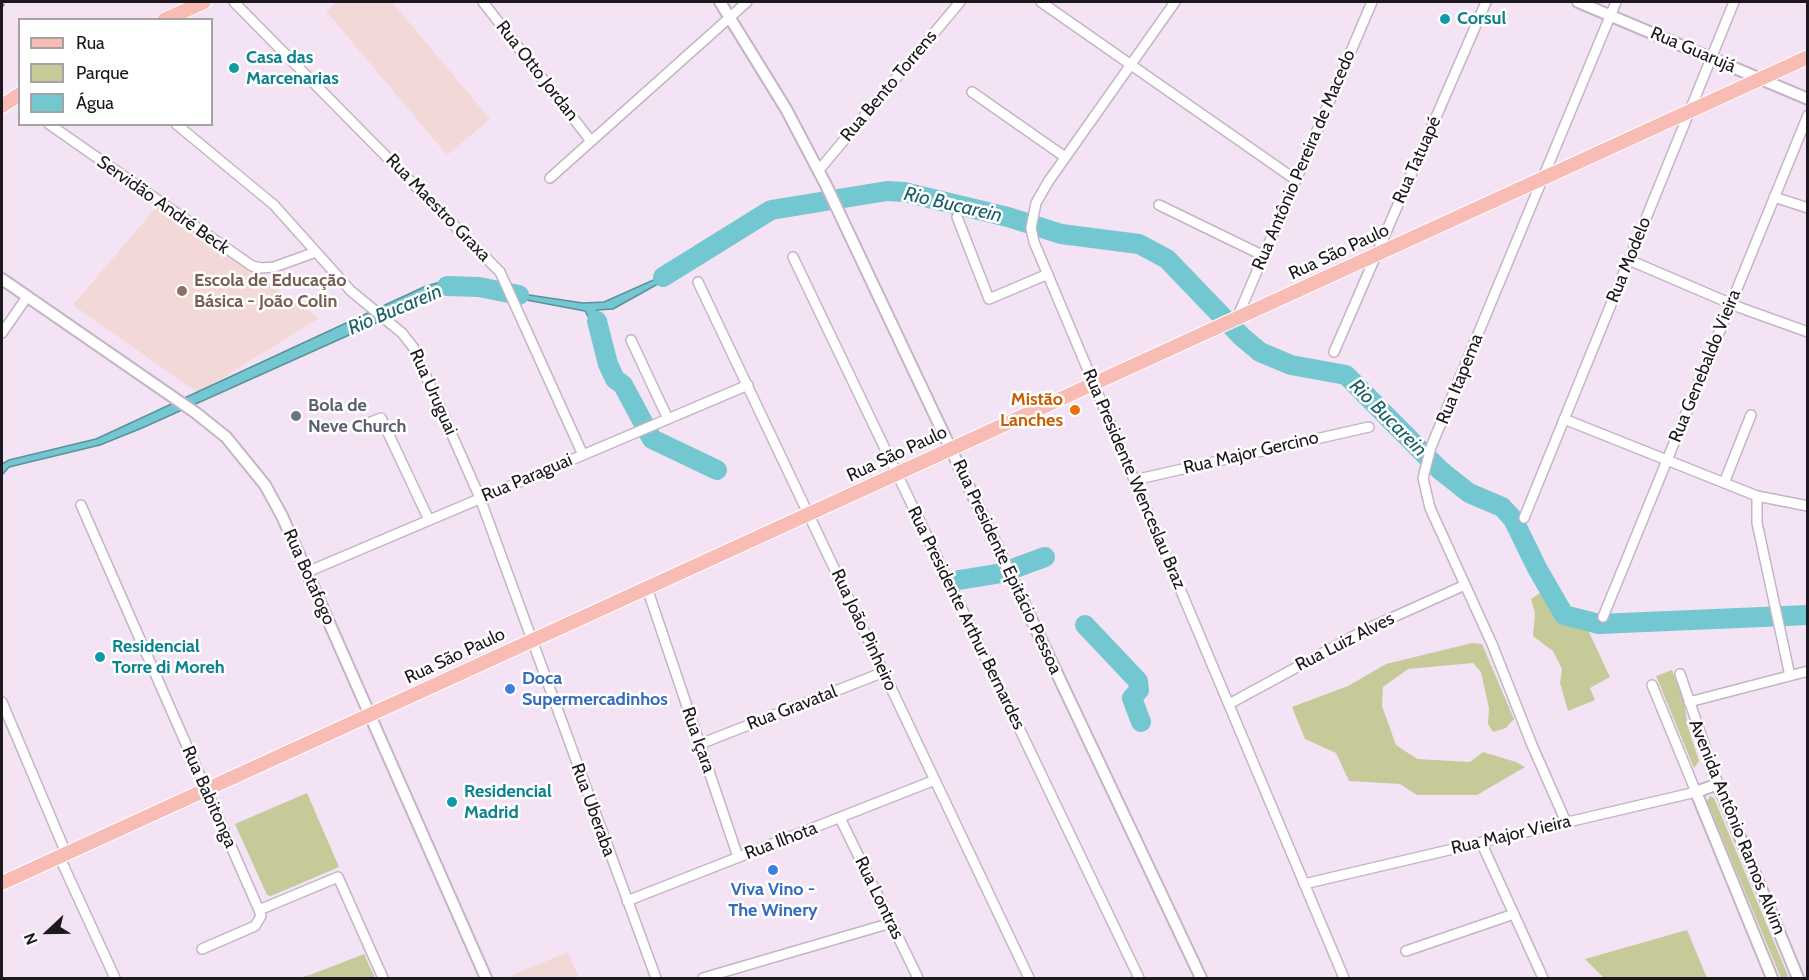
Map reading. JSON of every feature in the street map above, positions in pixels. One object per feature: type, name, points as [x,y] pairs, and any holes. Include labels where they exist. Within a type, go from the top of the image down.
[{"type":"main road","points":[[168,18],[204,2]]},
{"type":"main road","name":"Rua São Paulo","points":[[2,883],[1808,57]]},
{"type":"street","name":"Rua Maestro Graxa","points":[[234,2],[492,263],[506,282],[583,455]]},
{"type":"street","name":"Rua Otto Jordan","points":[[483,2],[591,141]]},
{"type":"street","name":"Rua Presidente Epitácio Pessoa","points":[[720,2],[786,109],[826,185],[1201,978]]},
{"type":"street","points":[[550,178],[747,2]]},
{"type":"street","name":"Rua Bento Torrens","points":[[819,171],[960,2]]},
{"type":"street","points":[[1041,2],[1296,180]]},
{"type":"street","name":"Rua Presidente Wenceslau Braz","points":[[1175,2],[1040,194],[1031,223],[1048,274],[1344,978]]},
{"type":"street","name":"Rua Antônio Pereira de Macedo","points":[[1237,318],[1372,2]]},
{"type":"street","name":"Rua Tatuapé","points":[[1334,352],[1486,2]]},
{"type":"street","name":"Rua Guarujá","points":[[1578,2],[1808,99]]},
{"type":"street","name":"Rua Itapema","points":[[1566,822],[1427,499],[1424,489],[1425,467],[1431,447],[1616,2]]},
{"type":"street","name":"Rua Modelo","points":[[1524,518],[1734,2]]},
{"type":"street","points":[[972,92],[1065,157]]},
{"type":"street","name":"Rua Genebaldo Vieira","points":[[1603,617],[1808,115]]},
{"type":"street","name":"Servidão André Beck","points":[[52,126],[252,266],[274,267],[316,252]]},
{"type":"street","name":"Rua Uruguai","points":[[178,126],[274,205],[341,281],[408,340],[418,356],[480,498],[531,641]]},
{"type":"street","points":[[1774,197],[1808,208]]},
{"type":"street","points":[[1159,205],[1263,256]]},
{"type":"street","points":[[957,217],[989,299],[1048,274]]},
{"type":"street","name":"Rua Presidente Arthur Bernardes","points":[[793,257],[1139,978]]},
{"type":"street","points":[[1629,260],[1731,303],[1808,332]]},
{"type":"street","name":"Rua Botafogo","points":[[2,279],[196,413],[226,437],[265,484],[307,572],[486,978]]},
{"type":"street","name":"Rua João Pinheiro","points":[[698,282],[1029,978]]},
{"type":"street","points":[[2,333],[27,297]]},
{"type":"street","points":[[631,340],[668,419]]},
{"type":"street","name":"Rua Paraguai","points":[[307,572],[747,385]]},
{"type":"street","points":[[1724,483],[1751,415]]},
{"type":"street","points":[[366,424],[381,418],[429,520]]},
{"type":"street","points":[[1564,419],[1757,496],[1808,506]]},
{"type":"street","name":"Rua Major Gercino","points":[[1134,480],[1369,427]]},
{"type":"street","points":[[1757,496],[1757,523],[1790,676]]},
{"type":"street","name":"Rua Babitonga","points":[[81,505],[259,910]]},
{"type":"street","name":"Rua Luiz Alves","points":[[1229,704],[1370,628],[1465,585]]},
{"type":"street","name":"Rua Içara","points":[[647,588],[738,857]]},
{"type":"street","name":"Rua Uberaba","points":[[531,641],[656,978]]},
{"type":"street","points":[[1689,702],[1808,671]]},
{"type":"street","name":"Rua Gravatal","points":[[700,744],[884,672]]},
{"type":"street","name":"Avenida Antônio Ramos Alvim","points":[[1680,674],[1718,784],[1798,978]]},
{"type":"street","name":"Avenida Antônio Ramos Alvim","points":[[1652,686],[1772,978]]},
{"type":"street","points":[[2,702],[115,978]]},
{"type":"street","name":"Rua Ilhota","points":[[627,901],[935,780]]},
{"type":"street","name":"Rua Major Vieira","points":[[1304,884],[1696,792],[1718,784]]},
{"type":"street","name":"Rua Lontras","points":[[840,818],[918,978]]},
{"type":"street","points":[[1481,842],[1543,978]]},
{"type":"street","points":[[202,949],[255,926],[261,916],[259,910],[338,878],[383,978]]},
{"type":"street","points":[[1406,951],[1514,914]]},
{"type":"street","points":[[703,978],[891,923]]},
{"type":"shaded area","points":[[337,2],[392,2],[490,119],[447,155],[326,11]]},
{"type":"shaded area","name":"Escola de Educação Básica - João Colin","points":[[158,205],[319,318],[198,393],[73,305]]},
{"type":"shaded area","points":[[568,952],[579,978],[505,978]]},
{"type":"green space","points":[[1544,590],[1563,624],[1587,628],[1610,677],[1590,688],[1595,700],[1568,711],[1560,683],[1562,669],[1553,651],[1533,636],[1535,613],[1531,599]]},
{"type":"green space","points":[[1472,643],[1482,644],[1514,719],[1506,728],[1493,732],[1488,724],[1489,708],[1481,672],[1473,663],[1408,669],[1383,687],[1382,706],[1396,745],[1417,759],[1470,762],[1483,752],[1525,767],[1477,795],[1417,795],[1400,784],[1349,781],[1336,753],[1305,739],[1292,707],[1348,686],[1386,664]]},
{"type":"green space","points":[[1672,670],[1684,701],[1688,727],[1699,761],[1694,768],[1656,676]]},
{"type":"green space","points":[[307,793],[339,867],[271,896],[267,895],[235,824]]},
{"type":"green space","points":[[1710,796],[1714,798],[1789,978],[1781,978],[1707,801]]},
{"type":"green space","points":[[1687,930],[1707,978],[1604,978],[1585,959]]},
{"type":"green space","points":[[364,954],[375,978],[298,978],[310,975]]},
{"type":"water","points":[[685,266],[683,270],[613,309],[597,310],[605,347],[585,311],[489,293],[445,292],[142,428],[100,445],[9,467],[2,475],[2,464],[9,460],[96,439],[426,286],[441,282],[583,303],[604,302]]},
{"type":"waterway","name":"Rio Bucarein","points":[[663,277],[771,210],[887,191],[904,192],[1008,217],[1061,234],[1139,244],[1167,259],[1242,337],[1260,352],[1291,365],[1346,375],[1440,470],[1469,493],[1502,507],[1513,519],[1564,615],[1599,624],[1808,615]]},
{"type":"waterway","name":"Rio Bucarein","points":[[447,286],[479,287],[519,295]]},
{"type":"waterway","points":[[597,321],[608,364],[615,379],[623,385],[652,439],[717,470]]},
{"type":"waterway","points":[[1015,568],[1045,557]]},
{"type":"waterway","points":[[959,580],[1002,573]]},
{"type":"waterway","points":[[1085,625],[1138,681],[1139,690],[1132,698],[1141,722]]},
{"type":"railway","points":[[2,6],[5,2]]},
{"type":"place","name":"Corsul","points":[[1445,19]]},
{"type":"place","name":"Casa das Marcenarias","points":[[234,68]]},
{"type":"place","name":"Escola de Educação Básica - João Colin","points":[[182,291]]},
{"type":"place","name":"Mistão Lanches","points":[[1075,410]]},
{"type":"place","name":"Bola de Neve Church","points":[[296,416]]},
{"type":"place","name":"Residencial Torre di Moreh","points":[[100,657]]},
{"type":"place","name":"Doca Supermercadinhos","points":[[510,689]]},
{"type":"place","name":"Residencial Madrid","points":[[452,802]]},
{"type":"place","name":"Viva Vino - The Winery","points":[[773,870]]}]
